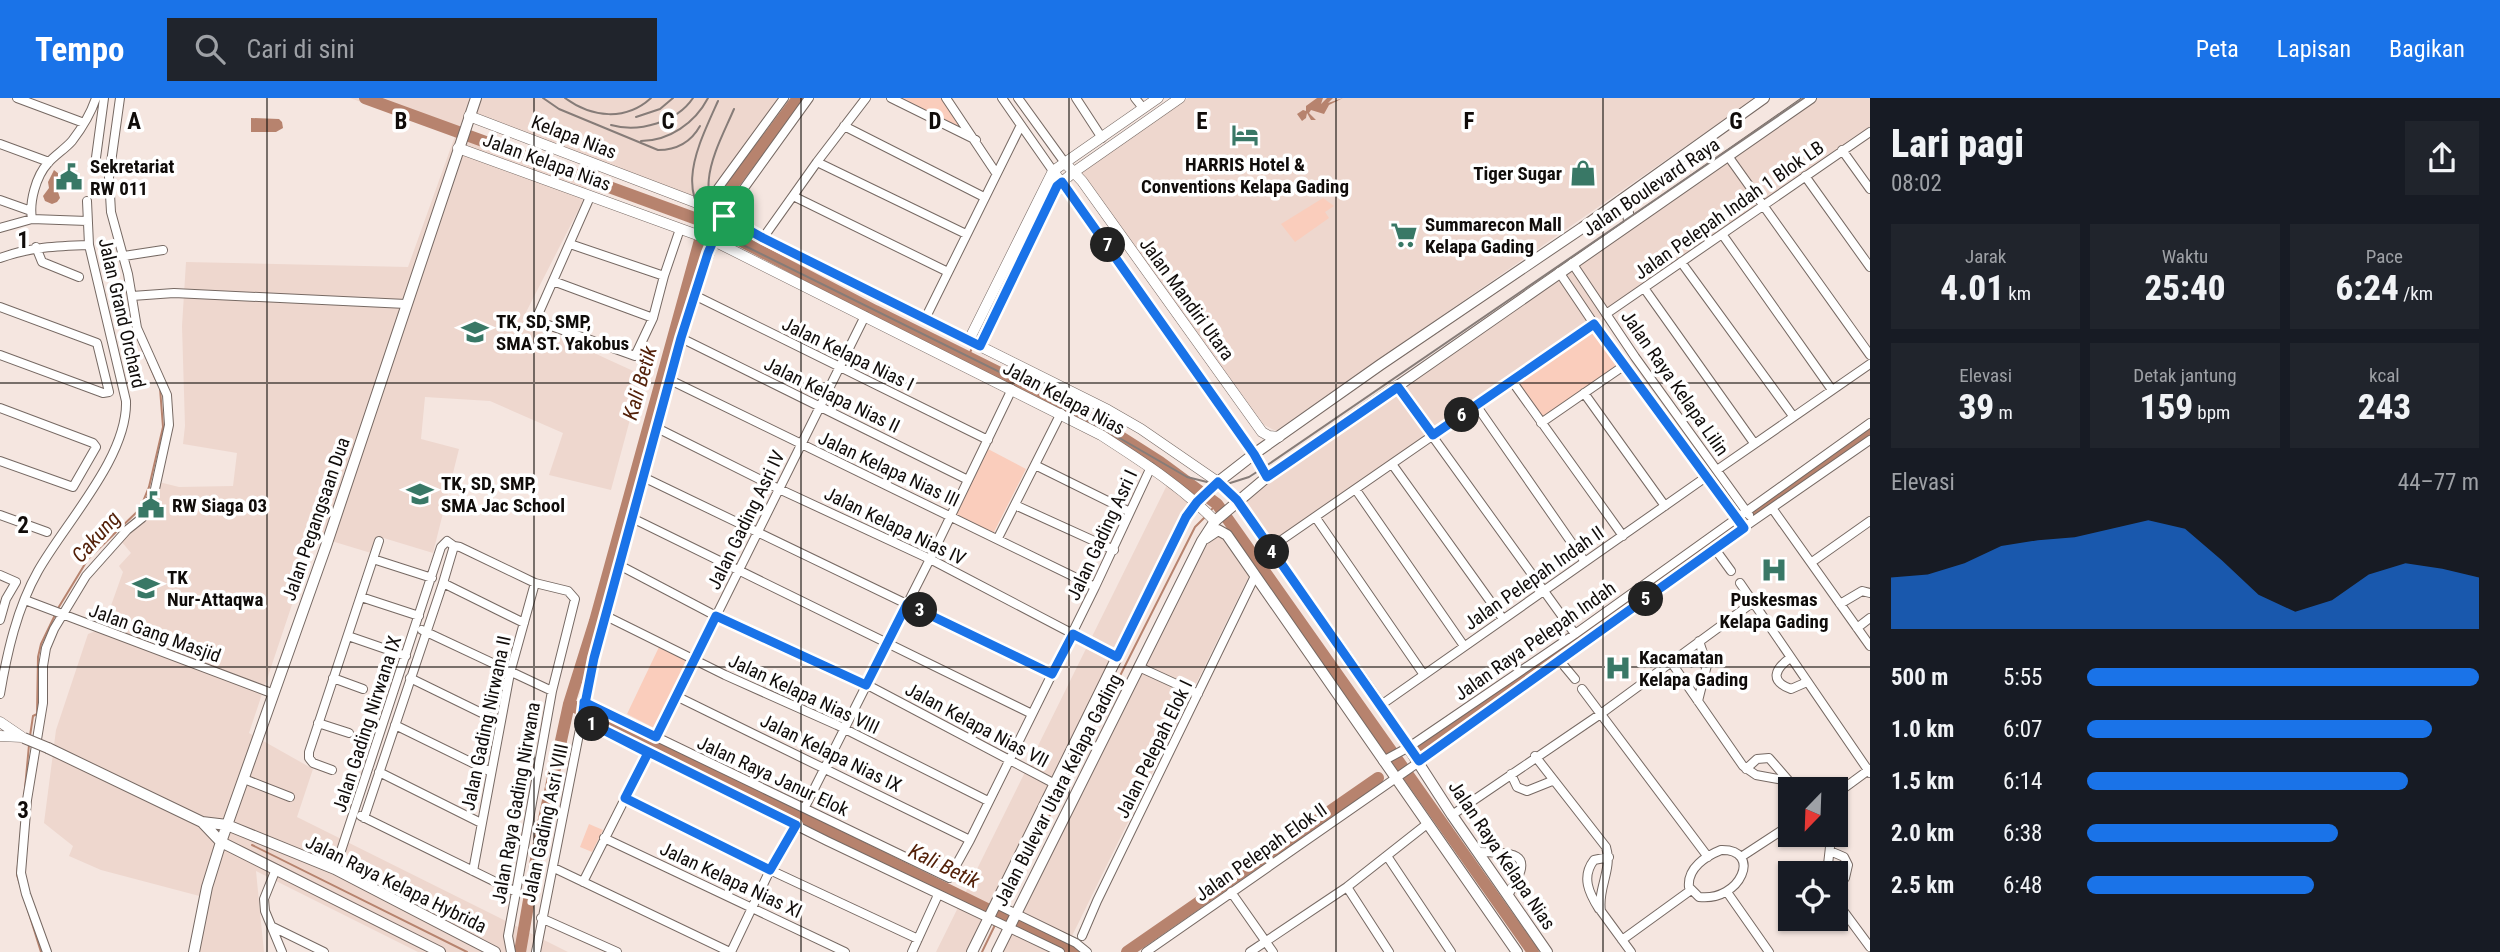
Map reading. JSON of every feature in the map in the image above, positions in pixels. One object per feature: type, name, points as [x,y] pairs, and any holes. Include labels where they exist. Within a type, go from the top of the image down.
[{"type":"main road","name":"Jalan Pegangsaan Dua","points":[[194,952],[207,887],[217,854],[476,98]]},
{"type":"main road","name":"Jalan Boulevard Raya","points":[[1218,482],[1254,454],[1528,262],[1621,201],[1764,98]]},
{"type":"main road","name":"Jalan Boulevard Raya","points":[[1234,503],[1598,244],[1811,98]]},
{"type":"main road","points":[[1621,201],[1633,220]]},
{"type":"main road","name":"Jalan Bulevar Utara Kelapa Gading","points":[[972,952],[1186,517],[1218,482]]},
{"type":"main road","name":"Jalan Raya Kelapa Nias","points":[[1218,482],[1270,548],[1381,705],[1408,748],[1420,760],[1452,815],[1547,952]]},
{"type":"main road","name":"Jalan Bulevar Utara Kelapa Gading","points":[[997,952],[1202,541],[1216,518],[1234,503]]},
{"type":"main road","points":[[1202,541],[1218,530],[1223,531],[1517,952]]},
{"type":"main road","name":"Jalan Raya Kelapa Hybrida","points":[[23,738],[202,822],[227,825],[335,869],[495,952]]},
{"type":"main road","name":"Jalan Raya Kelapa Hybrida","points":[[202,822],[221,842],[440,952]]},
{"type":"main road","points":[[217,854],[241,851],[235,837],[242,831]]},
{"type":"street","points":[[17,98],[84,123]]},
{"type":"street","points":[[32,215],[35,190],[49,162],[71,142],[96,98]]},
{"type":"street","points":[[95,165],[104,98]]},
{"type":"street","points":[[47,952],[26,894],[21,863],[27,800],[43,703],[44,657],[60,615],[86,576],[144,515],[155,489],[170,412],[158,370],[142,341],[135,321],[124,257],[111,212],[110,163],[120,98]]},
{"type":"street","points":[[708,208],[784,98]]},
{"type":"street","name":"Jalan Gading Asri VIII","points":[[536,952],[584,703],[619,565],[694,295],[712,240],[722,219],[809,98]]},
{"type":"street","points":[[763,238],[866,98]]},
{"type":"street","points":[[891,98],[976,140]]},
{"type":"street","points":[[946,98],[996,173]]},
{"type":"street","points":[[1002,98],[1053,171]]},
{"type":"street","points":[[1018,98],[1065,163]]},
{"type":"street","points":[[1076,98],[1102,138]]},
{"type":"street","points":[[1135,98],[1143,108]]},
{"type":"street","points":[[969,340],[1053,171],[1158,98]]},
{"type":"street","points":[[980,346],[1057,186],[1181,98]]},
{"type":"street","name":"Kelapa Nias","points":[[469,119],[627,176]]},
{"type":"street","points":[[925,319],[1021,125]]},
{"type":"street","points":[[844,126],[984,197]]},
{"type":"street","name":"Jalan Pelepah Indah 1 Blok LB","points":[[1606,314],[1870,132]]},
{"type":"street","points":[[0,144],[49,162]]},
{"type":"street","name":"Jalan Kelapa Nias","points":[[459,146],[590,197],[712,240],[1101,435],[1201,501],[1216,518]]},
{"type":"street","points":[[1842,150],[1870,189]]},
{"type":"street","points":[[1728,156],[1870,355]]},
{"type":"street","points":[[817,162],[966,234]]},
{"type":"street","name":"Jalan Mandiri Utara","points":[[1065,163],[1262,432],[1279,437]]},
{"type":"street","name":"Jalan Mandiri Utara","points":[[1053,171],[1254,454],[1267,477]]},
{"type":"street","name":"Jalan Kelapa Nias","points":[[627,176],[708,208],[722,219],[1125,419],[1218,482]]},
{"type":"street","points":[[1805,176],[1870,267]]},
{"type":"street","points":[[793,195],[948,272]]},
{"type":"street","points":[[590,197],[537,317],[538,320],[635,356],[653,317],[680,229]]},
{"type":"street","points":[[0,200],[32,215],[87,221]]},
{"type":"street","name":"Jalan Grand Orchard","points":[[0,694],[9,649],[37,572],[82,506],[118,444],[125,423],[126,401],[89,245],[87,201]]},
{"type":"street","points":[[0,228],[32,215]]},
{"type":"street","points":[[1722,234],[1832,390]]},
{"type":"street","points":[[570,244],[664,276]]},
{"type":"street","points":[[0,258],[15,251],[36,247],[89,245]]},
{"type":"street","points":[[36,247],[42,262],[79,277]]},
{"type":"street","points":[[124,257],[163,250]]},
{"type":"street","points":[[1681,262],[1793,416]]},
{"type":"street","name":"Jalan Raya Kelapa Lilin","points":[[1573,263],[1635,357],[1750,516]]},
{"type":"street","points":[[1130,278],[1144,268]]},
{"type":"street","name":"Jalan Raya Kelapa Lilin","points":[[1559,272],[1740,523]]},
{"type":"street","points":[[1137,290],[1152,279]]},
{"type":"street","points":[[553,281],[653,317]]},
{"type":"street","points":[[1644,288],[1754,443]]},
{"type":"street","points":[[132,296],[174,293],[406,304]]},
{"type":"street","name":"Jalan Kelapa Nias I","points":[[694,295],[988,440]]},
{"type":"street","points":[[1581,304],[1594,295]]},
{"type":"street","points":[[0,307],[95,342],[109,389],[106,394],[0,355]]},
{"type":"street","name":"Jalan Gading Asri IV","points":[[656,737],[865,316]]},
{"type":"street","points":[[1270,548],[1594,324]]},
{"type":"street","name":"Jalan Kelapa Nias II","points":[[681,338],[968,480]]},
{"type":"street","points":[[1717,470],[1870,363]]},
{"type":"street","points":[[1541,423],[1625,365]]},
{"type":"street","name":"Jalan Kelapa Nias III","points":[[670,380],[1096,587]]},
{"type":"street","points":[[1512,381],[1622,536]]},
{"type":"street","points":[[1398,387],[1575,634]]},
{"type":"street","points":[[805,807],[1012,389]]},
{"type":"street","points":[[1584,393],[1665,506]]},
{"type":"street","points":[[1476,405],[1585,562]]},
{"type":"street","points":[[0,408],[95,444],[96,450],[76,485],[69,487],[0,460]]},
{"type":"street","points":[[998,538],[1061,413]]},
{"type":"street","name":"Jalan Raya Pelepah Indah","points":[[1385,762],[1740,523],[1870,423]]},
{"type":"street","name":"Jalan Kelapa Nias IV","points":[[657,428],[779,489],[930,559],[1117,657]]},
{"type":"street","name":"Jalan Raya Pelepah Indah","points":[[1750,516],[1770,509],[1870,440]]},
{"type":"street","points":[[1392,464],[1503,619]]},
{"type":"street","points":[[1035,465],[1130,512]]},
{"type":"street","name":"Jalan Gading Asri I","points":[[949,878],[971,840],[1009,758],[1073,634],[1151,467]]},
{"type":"street","points":[[643,477],[1052,674]]},
{"type":"street","name":"Jalan Pelepah Indah II","points":[[1381,705],[1706,477]]},
{"type":"street","points":[[1356,490],[1464,646]]},
{"type":"street","points":[[1015,505],[1114,550]]},
{"type":"street","points":[[1770,509],[1812,562],[1870,646]]},
{"type":"street","points":[[0,515],[47,531]]},
{"type":"street","points":[[632,518],[1032,714]]},
{"type":"street","points":[[1316,518],[1424,675]]},
{"type":"street","points":[[1812,562],[1870,521]]},
{"type":"street","name":"Jalan Raya Pelepah Indah","points":[[1395,776],[1715,550],[1740,523]]},
{"type":"street","points":[[332,770],[313,763],[309,758],[318,723],[379,541]]},
{"type":"street","points":[[415,626],[443,543],[449,541],[454,546],[535,583]]},
{"type":"street","points":[[454,546],[426,632],[552,691]]},
{"type":"street","points":[[1715,550],[1731,571]]},
{"type":"street","points":[[373,559],[432,579]]},
{"type":"street","name":"Jalan Kelapa Nias VII","points":[[619,565],[716,616],[866,685],[1055,784]]},
{"type":"street","points":[[0,575],[16,582],[3,596],[0,620]]},
{"type":"street","name":"Jalan Pelepah Elok I","points":[[1082,936],[1255,576]]},
{"type":"street","points":[[443,583],[524,624]]},
{"type":"street","name":"Jalan Gading Nirwana II","points":[[473,871],[510,673],[535,583]]},
{"type":"street","name":"Jalan Raya Gading Nirwana","points":[[511,952],[508,936],[552,691],[575,599],[568,591],[535,583]]},
{"type":"street","points":[[1740,583],[1869,771],[1848,786]]},
{"type":"street","points":[[1840,604],[1862,591],[1870,593]]},
{"type":"street","points":[[361,597],[419,616]]},
{"type":"street","name":"Jalan Gang Masjid","points":[[25,600],[274,694]]},
{"type":"street","points":[[1452,815],[1535,756],[1602,713],[1752,603]]},
{"type":"street","name":"Jalan Kelapa Nias VIII","points":[[606,616],[988,801]]},
{"type":"street","points":[[1857,628],[1870,618]]},
{"type":"street","name":"Jalan Gading Nirwana IX","points":[[335,869],[415,626],[426,632],[364,818]]},
{"type":"street","points":[[348,636],[406,656]]},
{"type":"street","points":[[1698,701],[1707,665],[1699,641]]},
{"type":"street","points":[[1790,658],[1778,668],[1779,681],[1791,689],[1807,682]]},
{"type":"street","points":[[1560,661],[1575,679]]},
{"type":"street","points":[[1671,662],[1746,769],[1756,775],[1778,779]]},
{"type":"street","points":[[1139,667],[1198,694]]},
{"type":"street","points":[[333,678],[363,689]]},
{"type":"street","points":[[410,678],[500,722]]},
{"type":"street","points":[[1582,689],[1708,857]]},
{"type":"street","name":"Jalan Kelapa Nias IX","points":[[676,696],[971,840]]},
{"type":"street","name":"Jalan Raya Janur Elok","points":[[584,703],[949,878]]},
{"type":"street","name":"Jalan Raya Janur Elok","points":[[582,719],[938,895],[993,913],[1014,915],[1076,943],[1087,952]]},
{"type":"street","points":[[0,722],[23,738]]},
{"type":"street","points":[[318,723],[349,733]]},
{"type":"street","points":[[395,725],[491,772]]},
{"type":"street","points":[[0,736],[23,738]]},
{"type":"street","points":[[583,882],[648,753]]},
{"type":"street","points":[[1535,756],[1606,847],[1609,857],[1600,903],[1601,911]]},
{"type":"street","points":[[1746,769],[1757,759],[1769,758],[1786,777]]},
{"type":"street","points":[[379,772],[481,823]]},
{"type":"street","points":[[1511,774],[1517,787],[1527,791],[1552,781]]},
{"type":"street","name":"Jalan Pelepah Elok II","points":[[1146,952],[1395,776]]},
{"type":"street","points":[[244,779],[290,797]]},
{"type":"street","points":[[625,798],[918,939]]},
{"type":"street","points":[[354,813],[516,892]]},
{"type":"street","points":[[1250,952],[1347,887],[1427,824]]},
{"type":"street","points":[[554,868],[730,952],[770,870],[796,825]]},
{"type":"street","points":[[1741,857],[1778,833]]},
{"type":"street","name":"Jalan Kelapa Nias XI","points":[[604,838],[845,952]]},
{"type":"street","points":[[1829,847],[1829,861]]},
{"type":"street","points":[[1721,850],[1728,850],[1741,857],[1744,866],[1742,878],[1727,892],[1704,898],[1695,895],[1688,883],[1690,873],[1708,857],[1721,850]]},
{"type":"street","points":[[1830,851],[1844,857],[1846,861]]},
{"type":"street","points":[[1478,852],[1505,852],[1520,859],[1521,874],[1508,895]]},
{"type":"street","points":[[1387,856],[1451,952]]},
{"type":"street","points":[[1609,857],[1594,860],[1588,868],[1586,880],[1590,894],[1631,952]]},
{"type":"street","points":[[276,869],[264,899],[265,911],[273,927],[271,930],[282,952]]},
{"type":"street","points":[[1347,887],[1389,952]]},
{"type":"street","points":[[1622,940],[1691,890]]},
{"type":"street","points":[[1231,892],[1273,952]]},
{"type":"street","points":[[1727,892],[1769,952]]},
{"type":"street","points":[[912,952],[938,895]]},
{"type":"street","name":"Jalan Raya Janur Elok","points":[[993,913],[1007,928],[1060,952]]},
{"type":"street","points":[[1848,917],[1870,947]]},
{"type":"street","points":[[541,918],[617,952]]},
{"type":"street","points":[[273,927],[324,952]]},
{"type":"shaded area","points":[[350,98],[791,98],[705,206],[470,116],[464,136],[589,180],[581,205],[522,320],[642,375],[611,490],[549,475],[563,433],[490,401],[425,397],[421,439],[459,449],[433,553],[377,536],[371,553],[315,536],[249,733],[313,769],[297,817],[568,952],[418,952],[256,871],[264,952],[192,952],[207,898],[101,870],[69,856],[73,846],[44,823],[56,730],[88,634],[103,628],[123,572],[119,566],[131,553],[121,541],[150,517],[159,482],[179,487],[233,486],[237,453],[183,444],[185,426],[182,326],[186,262],[408,267],[455,136]]},
{"type":"shaded area","points":[[901,98],[942,98],[966,132]]},
{"type":"shaded area","points":[[1188,98],[1755,98],[1276,431],[1264,425],[1081,172]]},
{"type":"shaded area","points":[[1317,98],[1323,98],[1321,104],[1327,98],[1333,98],[1328,103],[1343,98],[1329,105],[1324,114],[1311,110],[1309,113],[1316,120],[1311,120],[1307,113],[1302,121],[1297,114],[1306,111],[1306,106]]},
{"type":"shaded area","points":[[1814,98],[1870,98],[1870,130],[1270,549],[1238,503]]},
{"type":"shaded area","points":[[251,118],[279,119],[283,128],[276,132],[251,132]]},
{"type":"shaded area","points":[[54,170],[59,174],[57,178],[60,184],[57,189],[60,198],[52,204],[45,201],[43,196],[49,188],[48,182]]},
{"type":"shaded area","points":[[1323,198],[1334,206],[1325,212],[1329,218],[1295,242],[1281,224]]},
{"type":"shaded area","points":[[1596,329],[1623,366],[1544,419],[1517,382]]},
{"type":"shaded area","points":[[988,449],[1026,469],[993,534],[954,514]]},
{"type":"shaded area","points":[[1167,485],[1191,502],[970,952],[936,952]]},
{"type":"shaded area","points":[[1218,523],[1250,574],[1071,938],[1020,913],[1203,543]]},
{"type":"shaded area","points":[[659,647],[691,662],[658,730],[627,714]]},
{"type":"shaded area","points":[[589,824],[603,830],[592,852],[580,847]]},
{"type":"shaded area","points":[[1011,931],[1056,952],[1001,952]]},
{"type":"waterway","points":[[365,98],[705,222],[875,311],[1091,418],[1160,462],[1217,504],[1533,952]]},
{"type":"waterway","name":"Kali Betik","points":[[520,952],[539,842],[569,704],[595,621],[705,222],[798,98]]},
{"type":"waterway","points":[[977,340],[1017,257]]},
{"type":"waterway","points":[[968,357],[972,348]]},
{"type":"waterway","name":"Cakung","points":[[148,362],[156,380]]},
{"type":"waterway","name":"Cakung","points":[[57,610],[88,559],[140,509],[149,487],[163,427],[160,388]]},
{"type":"waterway","points":[[1422,748],[1870,432]]},
{"type":"waterway","points":[[1210,511],[1217,504]]},
{"type":"waterway","points":[[1005,904],[1195,527],[1204,518]]},
{"type":"waterway","name":"Cakung","points":[[30,736],[33,716],[37,714],[38,657],[55,615]]},
{"type":"waterway","name":"Kali Betik","points":[[569,704],[1075,952]]},
{"type":"waterway","name":"Cakung","points":[[29,745],[17,875],[41,952]]},
{"type":"waterway","points":[[1127,952],[1378,778]]},
{"type":"waterway","points":[[252,845],[467,952]]},
{"type":"waterway","name":"Kali Betik","points":[[997,920],[1002,909]]},
{"type":"waterway","points":[[982,952],[995,925]]},
{"type":"tram line","points":[[543,98],[559,109],[658,150],[683,144],[700,126]]},
{"type":"tram line","points":[[565,98],[586,110],[609,114],[631,111],[651,98]]},
{"type":"tram line","points":[[636,117],[660,109],[673,98]]},
{"type":"tram line","points":[[611,125],[633,128],[656,124],[677,113],[693,98]]},
{"type":"tram line","points":[[641,141],[661,138],[680,129],[696,115],[708,98]]},
{"type":"tram line","points":[[718,101],[702,139],[692,175],[693,192],[699,209],[710,224],[729,238],[1038,391],[1187,477],[1227,484],[1249,477],[1263,468],[1804,98]]},
{"type":"tram line","points":[[732,233],[711,204],[709,188],[714,157],[734,109]]},
{"type":"place","name":"HARRIS Hotel & Conventions Kelapa Gading","points":[[1245,135]]},
{"type":"place","name":"Tiger Sugar","points":[[1583,173]]},
{"type":"place","name":"Sekretariat RW 011","points":[[69,177]]},
{"type":"place","name":"Summarecon Mall Kelapa Gading","points":[[1404,235]]},
{"type":"place","name":"TK, SD, SMP, SMA ST. Yakobus","points":[[475,332]]},
{"type":"place","name":"TK, SD, SMP, SMA Jac School","points":[[420,494]]},
{"type":"place","name":"RW Siaga 03","points":[[151,505]]},
{"type":"place","name":"Puskesmas Kelapa Gading","points":[[1774,570]]},
{"type":"place","name":"TK Nur-Attaqwa","points":[[146,588]]},
{"type":"place","name":"Kacamatan Kelapa Gading","points":[[1618,668]]},
{"type":"route","points":[[724,216],[708,253],[681,338],[594,658],[584,702],[582,719],[648,753],[625,798],[770,870],[796,825],[582,719],[584,704],[584,702],[656,737],[716,616],[866,685],[907,604],[1052,674],[1073,634],[1117,657],[1186,517],[1218,482],[1237,500],[1419,761],[1744,528],[1594,324],[1433,435],[1398,387],[1267,477],[1254,454],[1062,182],[1057,186],[980,346],[724,216]]}]
